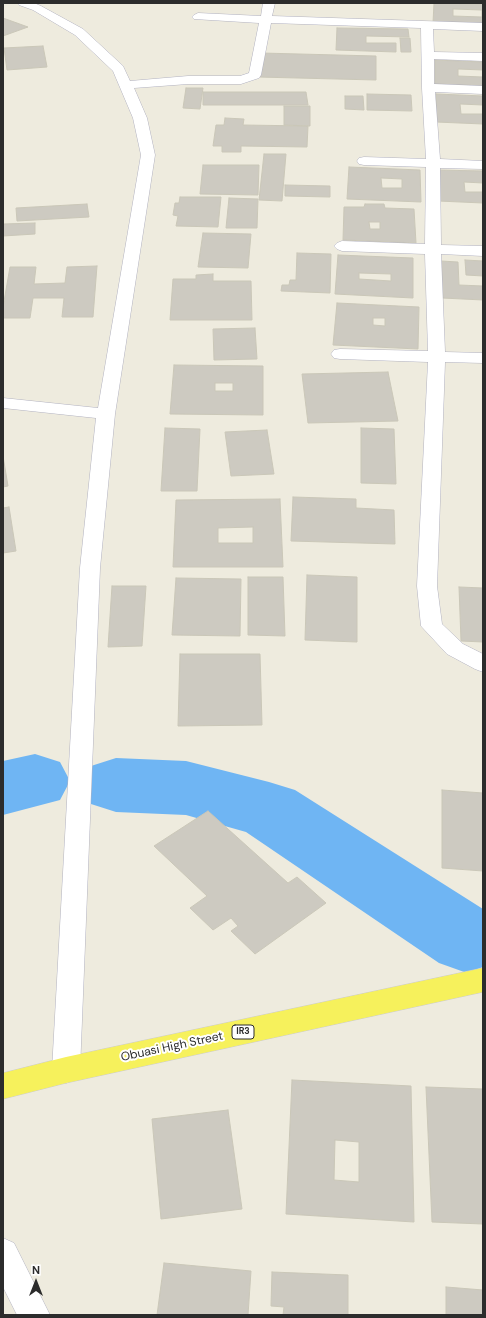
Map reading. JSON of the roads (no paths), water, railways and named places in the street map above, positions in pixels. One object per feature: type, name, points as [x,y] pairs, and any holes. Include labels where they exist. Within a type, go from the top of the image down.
[{"type":"main road","name":"Obuasi High Street","points":[[3,1086],[66,1070],[483,980]]},
{"type":"street","points":[[126,85],[188,80],[242,80],[255,75],[270,3]]},
{"type":"street","points":[[38,5],[79,32],[119,69],[140,118],[148,155],[106,414],[90,568],[66,1070]]},
{"type":"street","points":[[334,22],[335,9]]},
{"type":"street","points":[[198,17],[483,27]]},
{"type":"street","points":[[427,25],[428,88],[433,163],[433,249],[437,357],[427,586],[432,626],[455,649],[483,664]]},
{"type":"street","points":[[427,55],[483,57]]},
{"type":"street","points":[[428,88],[483,90]]},
{"type":"street","points":[[364,161],[483,165]]},
{"type":"street","points":[[342,246],[483,251]]},
{"type":"street","points":[[340,354],[483,358]]},
{"type":"street","points":[[3,403],[106,414]]},
{"type":"street","points":[[3,1254],[34,1315]]},
{"type":"waterway","points":[[3,788],[35,781]]},
{"type":"waterway","points":[[116,785],[186,788],[269,810],[467,940]]}]
